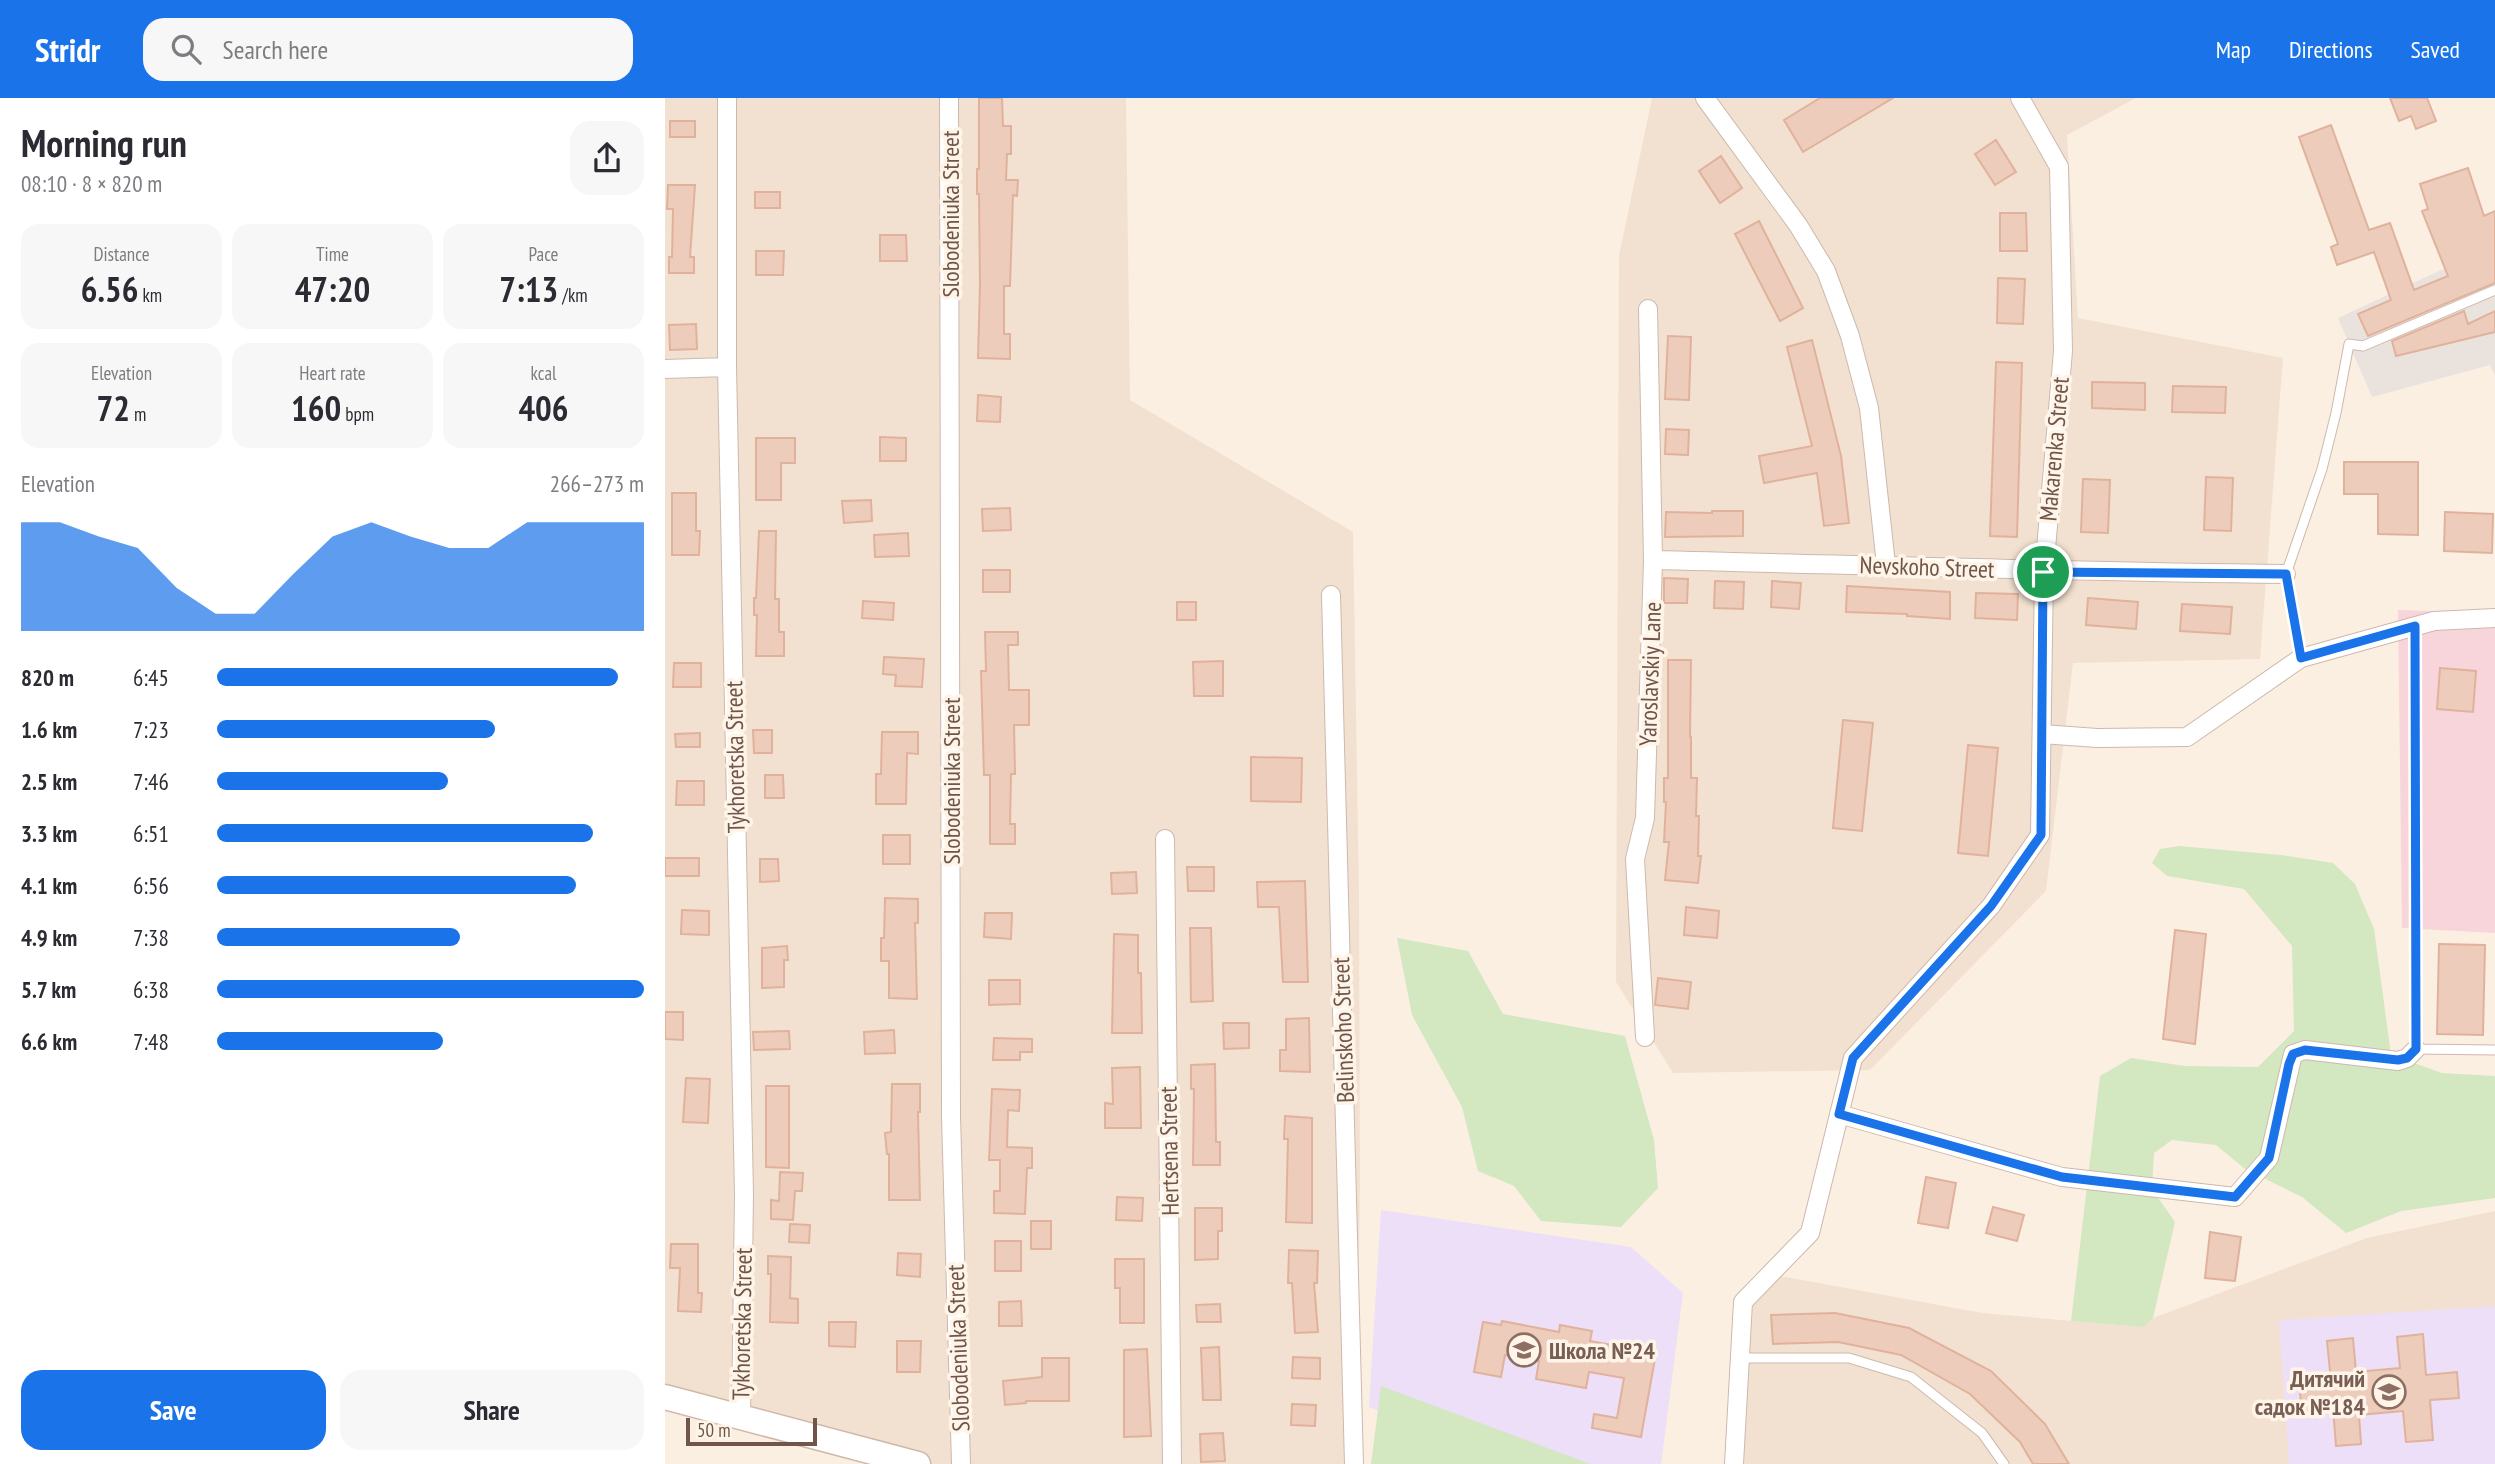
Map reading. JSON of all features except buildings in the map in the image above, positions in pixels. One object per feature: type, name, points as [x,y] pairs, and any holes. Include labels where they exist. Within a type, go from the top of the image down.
[{"type":"street","name":"Tykhoretska Street","points":[[727,98],[727,367],[744,1194],[740,1417]]},
{"type":"street","name":"Slobodeniuka Street","points":[[949,98],[951,1117],[961,1464]]},
{"type":"street","points":[[1705,98],[1798,225],[1826,271],[1850,336],[1869,408],[1887,565]]},
{"type":"street","name":"Makarenka Street","points":[[1734,1464],[1743,1302],[1810,1233],[1853,1058],[1991,906],[2041,835],[2043,572],[2063,351],[2059,167],[2019,98]]},
{"type":"street","name":"Yaroslavskiy Lane","points":[[1645,1037],[1635,859],[1645,818],[1653,560],[1648,309]]},
{"type":"street","points":[[665,369],[727,367]]},
{"type":"street","name":"Nevskoho Street","points":[[1653,560],[1887,565],[2043,572],[2286,574]]},
{"type":"street","name":"Belinskoho Street","points":[[1331,595],[1354,1464]]},
{"type":"street","points":[[2042,734],[2097,738],[2187,737],[2301,658],[2434,621],[2495,618]]},
{"type":"street","name":"Hertsena Street","points":[[1165,839],[1172,1464]]},
{"type":"street","points":[[1839,1114],[2062,1177],[2235,1197],[2269,1158],[2293,1054],[2305,1050],[2398,1060],[2407,1058],[2416,1049]]},
{"type":"street","points":[[665,1397],[918,1464]]},
{"type":"lane","points":[[2301,658],[2286,574],[2322,469],[2349,344],[2363,346],[2495,290]]},
{"type":"lane","points":[[2415,626],[2416,1049],[2495,1050]]},
{"type":"lane","points":[[1740,1358],[1849,1358],[1912,1377],[1982,1433],[2004,1464]]},
{"type":"shaded area","points":[[665,98],[1126,98],[1130,400],[1353,532],[1359,894],[1360,1183],[1356,1464],[918,1464],[665,1397]]},
{"type":"shaded area","points":[[1652,98],[2136,98],[2067,135],[2078,318],[2283,358],[2260,659],[2073,663],[2046,891],[1870,1070],[1673,1073],[1616,982],[1619,256]]},
{"type":"shaded area","points":[[2495,245],[2495,376],[2490,365],[2372,397],[2338,318]]},
{"type":"shaded area","points":[[2398,610],[2495,613],[2495,933],[2402,928]]},
{"type":"shaded area","name":"Школа №24","points":[[1381,1210],[1631,1247],[1683,1293],[1661,1464],[1514,1464],[1369,1407]]},
{"type":"shaded area","points":[[2495,1211],[2495,1464],[1734,1464],[1743,1302],[1770,1274],[1982,1313],[2142,1327],[2153,1318],[2367,1238]]},
{"type":"shaded area","name":"Дитячий садок №184","points":[[2495,1306],[2495,1464],[2289,1464],[2279,1320]]},
{"type":"green space","points":[[2179,846],[2281,855],[2333,863],[2355,884],[2374,929],[2391,1055],[2442,1073],[2495,1076],[2495,1198],[2401,1211],[2346,1233],[2302,1197],[2245,1169],[2216,1145],[2172,1140],[2154,1153],[2152,1189],[2175,1222],[2153,1318],[2143,1327],[2071,1321],[2100,1076],[2131,1058],[2185,1066],[2258,1067],[2294,1031],[2292,946],[2244,889],[2167,876],[2152,863],[2160,849]]},
{"type":"green space","points":[[1397,938],[1468,951],[1503,1014],[1625,1036],[1654,1140],[1658,1188],[1621,1227],[1541,1221],[1514,1186],[1478,1171],[1462,1107],[1412,1015]]},
{"type":"green space","points":[[1381,1386],[1590,1464],[1371,1464]]},
{"type":"place","name":"Школа №24","points":[[1524,1350]]},
{"type":"place","name":"Дитячий садок №184","points":[[2389,1392]]},
{"type":"route","points":[[2043,572],[2286,574],[2301,658],[2415,626],[2416,1049],[2407,1058],[2398,1060],[2305,1050],[2293,1054],[2269,1158],[2235,1197],[2062,1177],[1839,1114],[1853,1058],[1991,906],[2041,835],[2043,572]]}]
